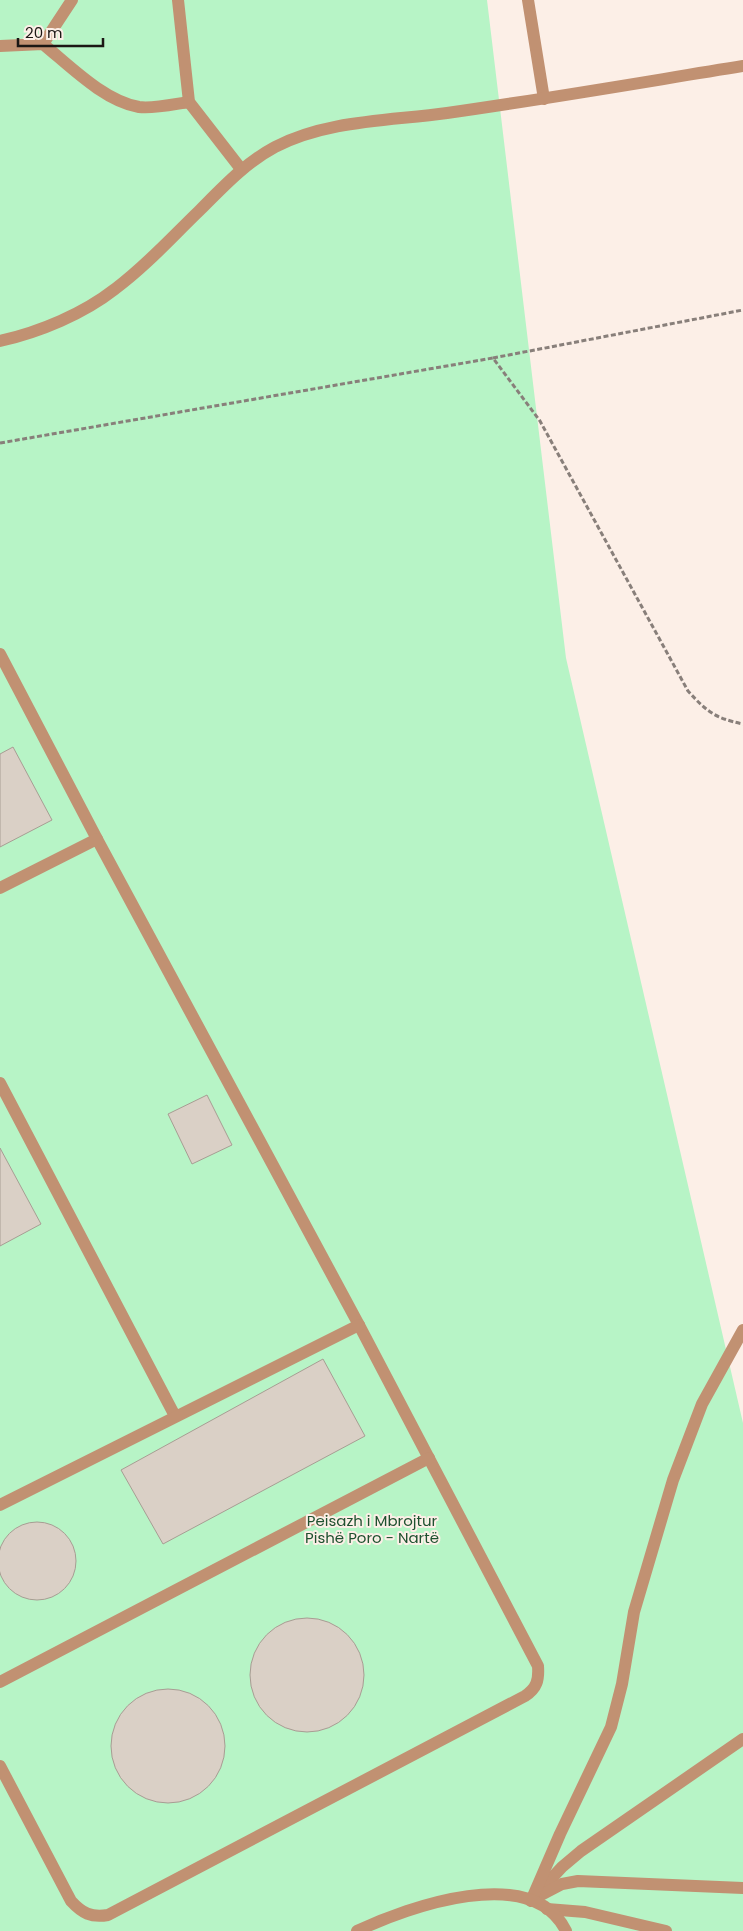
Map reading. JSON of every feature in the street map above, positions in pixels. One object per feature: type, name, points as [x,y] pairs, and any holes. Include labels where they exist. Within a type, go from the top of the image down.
[{"type":"street","points":[[43,44],[72,0]]},
{"type":"street","points":[[178,0],[189,102],[241,169]]},
{"type":"street","points":[[528,0],[544,99]]},
{"type":"street","points":[[0,46],[43,44],[98,89],[118,100],[140,107],[189,102]]},
{"type":"street","points":[[0,341],[51,325],[88,307],[115,290],[153,256],[241,169],[274,148],[306,133],[343,126],[544,99],[743,66]]},
{"type":"street","points":[[0,654],[97,839],[359,1325],[538,1666],[539,1676],[537,1684],[531,1691],[116,1910],[100,1916],[85,1914],[71,1901],[0,1766]]},
{"type":"street","points":[[0,888],[97,839]]},
{"type":"street","points":[[0,1083],[174,1416]]},
{"type":"street","points":[[0,1505],[174,1416],[359,1325]]},
{"type":"street","points":[[531,1901],[610,1727],[622,1684],[634,1612],[673,1480],[702,1404],[737,1351],[743,1330]]},
{"type":"street","points":[[0,1682],[429,1458]]},
{"type":"street","points":[[531,1901],[562,1867],[581,1851],[743,1739]]},
{"type":"street","points":[[531,1901],[562,1884],[578,1881],[743,1888]]},
{"type":"street","points":[[357,1931],[380,1920],[435,1901],[490,1894],[512,1895],[547,1909],[584,1912],[666,1931]]},
{"type":"street","points":[[547,1909],[566,1931]]},
{"type":"path","points":[[0,443],[493,358],[743,310]]},
{"type":"path","points":[[493,358],[540,421],[688,691],[706,711],[731,722],[743,724]]},
{"type":"green space","name":"Peisazh i Mbrojtur Pishë Poro - Nartë","points":[[0,0],[487,0],[566,658],[743,1423],[743,1931],[0,1931]]},
{"type":"building","points":[[13,747],[52,820],[0,847],[0,754]]},
{"type":"building","points":[[207,1095],[232,1145],[192,1164],[168,1114]]},
{"type":"building","points":[[0,1148],[41,1224],[0,1246]]},
{"type":"building","points":[[323,1359],[365,1436],[163,1544],[121,1470]]},
{"type":"building","points":[[37,1522],[52,1525],[65,1533],[73,1546],[76,1561],[73,1576],[65,1589],[52,1597],[37,1600],[22,1597],[9,1589],[1,1576],[-2,1561],[1,1546],[9,1533],[22,1525]]},
{"type":"building","points":[[307,1618],[329,1622],[347,1635],[360,1653],[364,1675],[360,1697],[347,1715],[329,1728],[307,1732],[285,1728],[267,1715],[254,1697],[250,1675],[254,1653],[267,1635],[285,1622]]},
{"type":"building","points":[[168,1689],[190,1693],[208,1706],[221,1724],[225,1746],[221,1768],[208,1786],[190,1799],[168,1803],[146,1799],[128,1786],[115,1768],[111,1746],[115,1724],[128,1706],[146,1693]]}]
